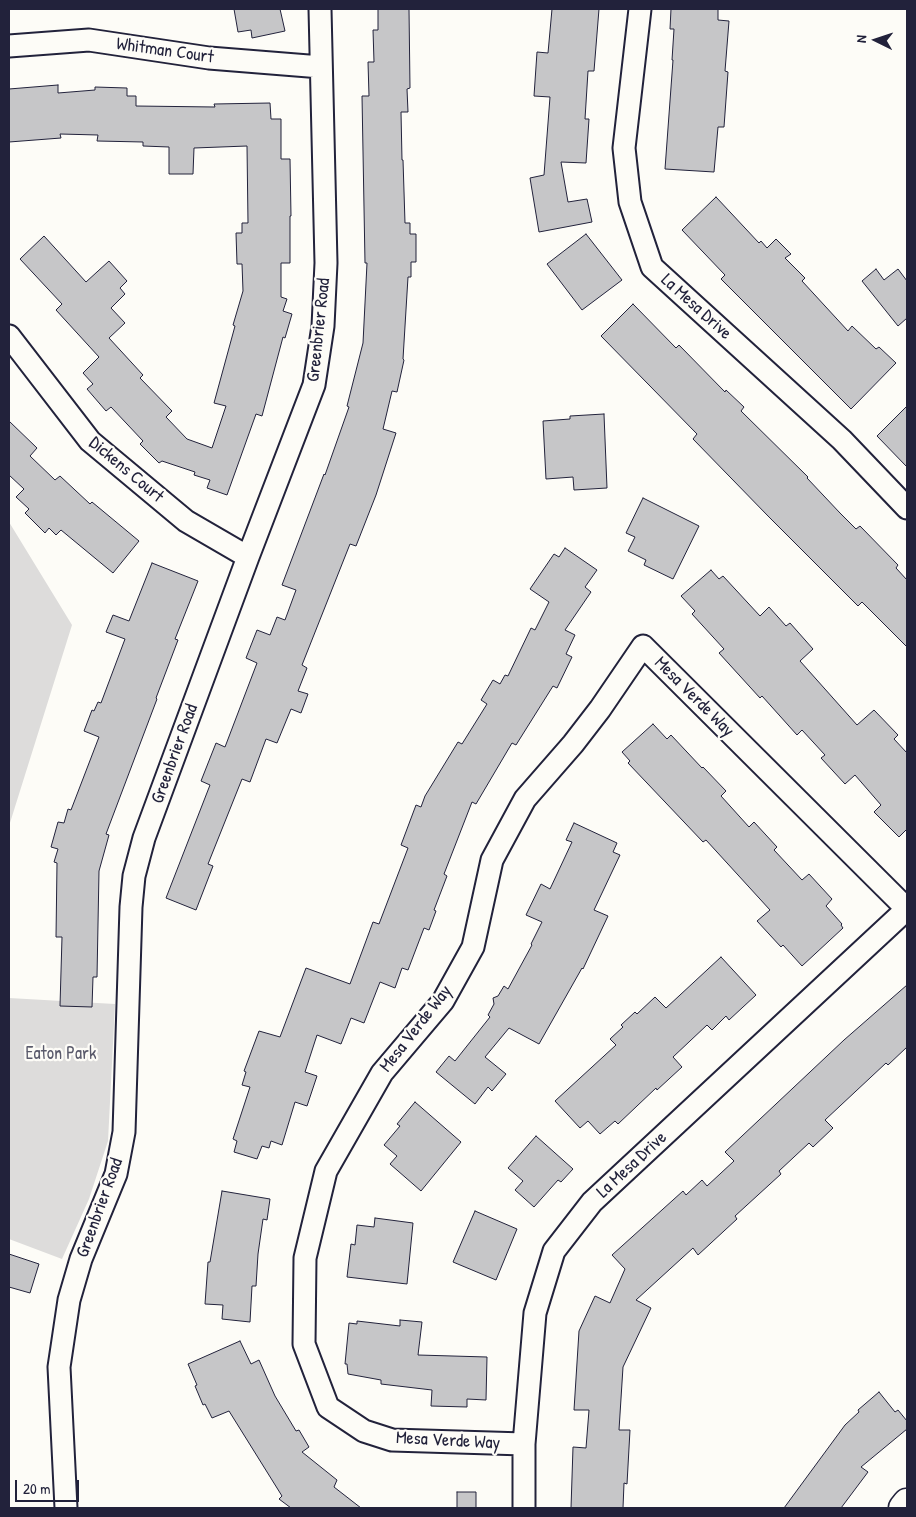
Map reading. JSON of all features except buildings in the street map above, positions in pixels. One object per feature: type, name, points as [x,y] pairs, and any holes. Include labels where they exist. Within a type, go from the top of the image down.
[{"type":"main road","points":[[903,1508],[907,1503]]},
{"type":"street","name":"Greenbrier Road","points":[[66,1508],[59,1367],[69,1300],[81,1258],[116,1174],[124,1132],[131,907],[134,876],[144,838],[314,385],[322,334],[326,264],[320,9]]},
{"type":"street","name":"La Mesa Drive","points":[[640,9],[624,148],[630,202],[652,268],[842,440],[907,508]]},
{"type":"street","name":"Whitman Court","points":[[9,46],[89,40],[209,58],[322,67]]},
{"type":"street","name":"Dickens Court","points":[[9,336],[90,441],[186,521],[248,557]]},
{"type":"street","name":"Mesa Verde Way","points":[[524,1444],[392,1440],[364,1431],[328,1406],[304,1344],[305,1258],[326,1171],[382,1073],[443,1001],[473,947],[492,860],[525,799],[578,737],[644,646],[907,909]]},
{"type":"street","name":"La Mesa Drive","points":[[524,1508],[524,1444],[535,1313],[554,1251],[592,1202],[907,909]]},
{"type":"green space","points":[[9,522],[72,625],[9,826]]},
{"type":"green space","name":"Eaton Park","points":[[9,998],[115,1004],[108,1141],[89,1199],[62,1259],[9,1239]]}]
